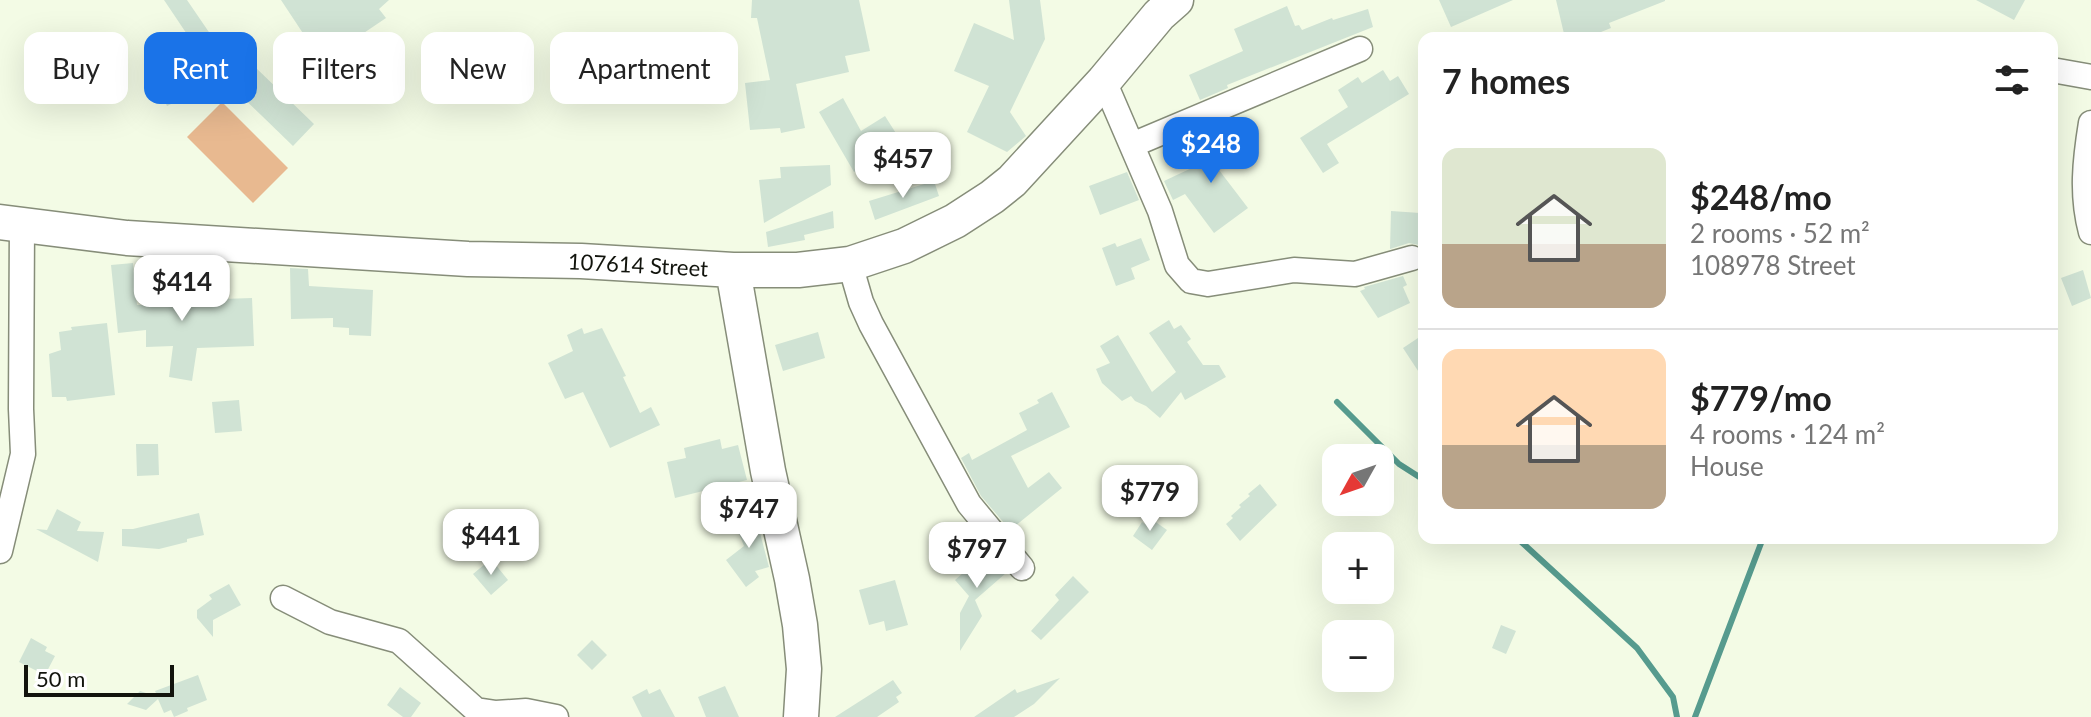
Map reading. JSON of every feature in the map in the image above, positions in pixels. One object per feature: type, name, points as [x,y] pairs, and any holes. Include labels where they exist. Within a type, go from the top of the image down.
[{"type":"street","name":"107614 Street","points":[[11,223],[127,238],[249,247],[733,270],[798,270],[850,264],[904,246],[955,221],[1012,181],[1104,81],[1159,5]]},
{"type":"street","points":[[1132,145],[1360,49]]},
{"type":"street","points":[[2058,71],[2091,77]]},
{"type":"street","points":[[1104,81],[1160,211],[1177,265],[1191,281],[1208,284],[1294,270],[1355,274],[1412,258]]},
{"type":"street","points":[[2091,123],[2084,162],[2085,201],[2091,232]]},
{"type":"street","points":[[0,551],[23,454],[11,223]]},
{"type":"street","points":[[850,264],[871,324],[969,504],[1022,568]]},
{"type":"street","points":[[733,270],[768,471],[800,625],[804,669],[801,717]]},
{"type":"street","points":[[283,598],[330,622],[399,641],[476,710],[496,713],[526,711],[556,717]]},
{"type":"shaded area","points":[[220,104],[224,104],[288,168],[253,203],[187,137]]},
{"type":"building","points":[[164,0],[187,0],[209,32],[186,32]]},
{"type":"building","points":[[281,0],[389,0],[379,9],[386,18],[365,32],[302,32]]},
{"type":"building","points":[[752,0],[859,0],[870,51],[845,56],[849,72],[796,84],[805,128],[781,133],[780,128],[750,130],[745,83],[770,80],[757,18],[751,18]]},
{"type":"building","points":[[1009,0],[1040,0],[1045,39],[1010,112],[1026,136],[1007,152],[967,132],[989,86],[954,71],[974,23],[1014,40]]},
{"type":"building","points":[[1439,0],[1513,0],[1451,27]]},
{"type":"building","points":[[1556,0],[1665,0],[1609,23],[1611,28],[1601,32],[1564,32]]},
{"type":"building","points":[[1976,0],[2025,0],[2014,20]]},
{"type":"building","points":[[1287,6],[1295,26],[1299,25],[1302,30],[1368,9],[1373,27],[1227,85],[1228,88],[1200,100],[1189,75],[1243,51],[1234,29]]},
{"type":"building","points":[[257,69],[273,84],[273,104],[293,104],[314,124],[293,146],[250,104],[257,104]]},
{"type":"building","points":[[1383,70],[1390,81],[1398,76],[1409,94],[1327,144],[1339,163],[1323,173],[1300,138],[1348,107],[1338,90],[1358,77],[1362,83]]},
{"type":"building","points":[[843,98],[861,131],[885,116],[899,138],[874,154],[877,159],[854,172],[819,112]]},
{"type":"building","points":[[1231,132],[1242,161],[1219,170],[1208,141]]},
{"type":"building","points":[[1211,159],[1248,208],[1214,233],[1185,194],[1173,200],[1164,181]]},
{"type":"building","points":[[830,165],[831,185],[764,223],[759,180],[781,178],[780,167]]},
{"type":"building","points":[[1127,172],[1139,200],[1100,215],[1089,186]]},
{"type":"building","points":[[934,181],[939,196],[875,220],[869,201]]},
{"type":"building","points":[[833,211],[834,228],[804,235],[805,240],[768,247],[766,232]]},
{"type":"building","points":[[1391,211],[1418,213],[1418,245],[1409,243],[1390,249]]},
{"type":"building","points":[[1141,238],[1150,260],[1131,268],[1135,279],[1116,286],[1102,248],[1115,243],[1117,247]]},
{"type":"building","points":[[133,263],[137,305],[222,304],[222,299],[252,298],[254,346],[197,348],[192,381],[169,377],[173,346],[146,347],[146,330],[118,333],[111,265]]},
{"type":"building","points":[[290,268],[308,269],[309,286],[373,290],[371,336],[349,335],[349,328],[333,327],[333,318],[291,319]]},
{"type":"building","points":[[2083,270],[2091,298],[2072,306],[2061,278]]},
{"type":"building","points":[[1403,276],[1407,285],[1403,287],[1410,303],[1378,318],[1360,291],[1364,287]]},
{"type":"building","points":[[1169,320],[1174,329],[1181,325],[1191,339],[1187,342],[1203,365],[1219,365],[1226,377],[1185,400],[1181,392],[1160,418],[1131,396],[1122,401],[1102,383],[1096,369],[1110,363],[1100,346],[1118,335],[1152,392],[1176,372],[1149,333]]},
{"type":"building","points":[[107,323],[115,395],[67,401],[66,397],[52,397],[49,354],[61,350],[59,332],[72,330],[71,327]]},
{"type":"building","points":[[582,328],[584,334],[602,328],[640,413],[651,407],[660,425],[610,448],[583,392],[565,399],[548,363],[573,351],[567,335]]},
{"type":"building","points":[[818,332],[825,358],[783,371],[775,345]]},
{"type":"building","points":[[1418,338],[1418,371],[1403,348]]},
{"type":"building","points":[[1052,392],[1070,427],[1011,456],[1028,488],[1049,472],[1062,488],[1010,530],[981,496],[961,458],[969,453],[972,460],[1027,430],[1019,413]]},
{"type":"building","points":[[239,400],[242,431],[215,433],[212,402]]},
{"type":"building","points":[[720,439],[722,449],[738,445],[747,480],[675,498],[667,462],[686,458],[684,448]]},
{"type":"building","points":[[136,444],[158,444],[159,475],[137,476]]},
{"type":"building","points":[[1260,484],[1277,505],[1240,541],[1226,524],[1241,507],[1239,505],[1250,496],[1248,494]]},
{"type":"building","points":[[57,509],[81,522],[77,531],[104,532],[98,562],[36,529],[47,530]]},
{"type":"building","points":[[754,510],[769,567],[755,571],[759,577],[746,587],[726,560],[744,546],[733,519]]},
{"type":"building","points":[[199,513],[204,535],[159,549],[122,546],[122,529]]},
{"type":"building","points":[[1150,518],[1167,530],[1152,550],[1133,536],[1142,522],[1145,524]]},
{"type":"building","points":[[984,546],[1006,573],[975,600],[982,616],[960,651],[960,613],[969,596],[955,580],[979,559],[975,555]]},
{"type":"building","points":[[491,559],[508,580],[491,595],[473,574]]},
{"type":"building","points":[[1073,576],[1089,592],[1041,640],[1031,631],[1059,600],[1055,595]]},
{"type":"building","points":[[895,580],[908,625],[886,631],[884,621],[869,625],[859,590]]},
{"type":"building","points":[[229,584],[241,605],[213,620],[213,637],[197,618],[197,610],[212,599],[209,595]]},
{"type":"building","points":[[1501,625],[1516,631],[1506,654],[1492,648]]},
{"type":"building","points":[[31,638],[55,656],[45,675],[19,662]]},
{"type":"building","points":[[592,640],[607,655],[592,670],[577,655]]},
{"type":"building","points":[[198,675],[207,700],[174,717],[171,710],[164,713],[158,699],[146,710],[127,704],[140,691],[158,697],[155,691]]},
{"type":"building","points":[[1060,678],[1034,704],[1014,717],[974,717],[1015,689],[1017,693]]},
{"type":"building","points":[[893,680],[902,693],[896,697],[899,702],[877,717],[835,717]]},
{"type":"building","points":[[725,686],[739,717],[706,717],[698,697]]},
{"type":"building","points":[[400,687],[421,703],[411,717],[403,717],[387,705]]},
{"type":"building","points":[[647,689],[649,694],[660,689],[675,717],[642,717],[632,697]]},
{"type":"waterway","points":[[1337,402],[1399,464],[1418,476]]},
{"type":"waterway","points":[[1524,544],[1637,648],[1673,697],[1677,717]]},
{"type":"waterway","points":[[1695,717],[1761,544]]}]
